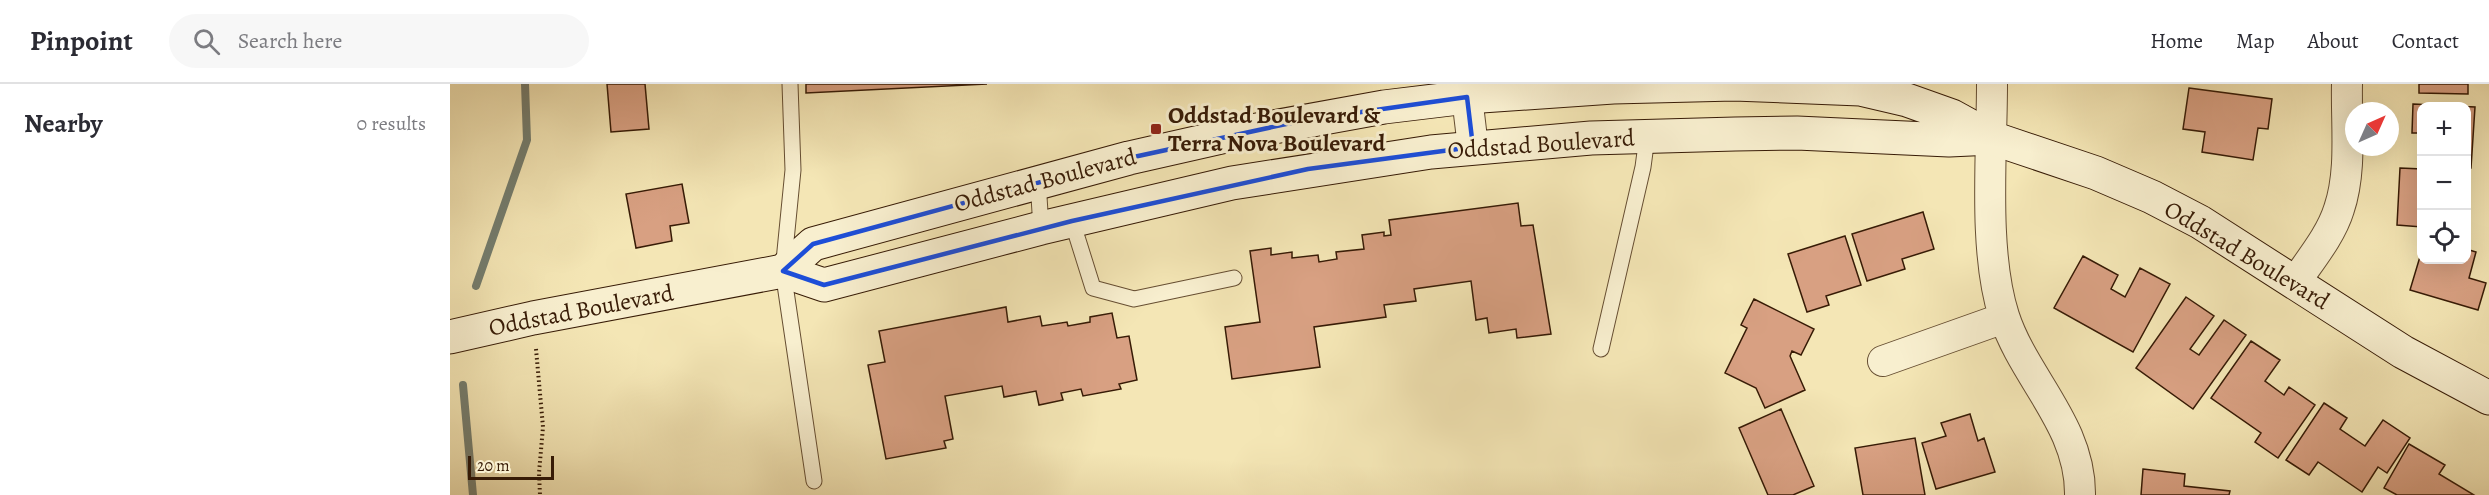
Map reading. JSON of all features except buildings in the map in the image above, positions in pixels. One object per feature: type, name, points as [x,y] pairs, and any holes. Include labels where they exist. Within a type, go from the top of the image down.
[{"type":"street","name":"Oddstad Boulevard","points":[[783,271],[813,244],[1038,181],[1258,129],[1467,90],[1745,84],[1860,89],[1907,100],[1952,116],[1992,138],[2096,173],[2152,197],[2200,222],[2296,281],[2403,352],[2489,398]]},
{"type":"street","points":[[1992,84],[1992,250],[1995,284],[2004,318],[2060,418],[2072,450],[2080,495]]},
{"type":"street","points":[[2296,281],[2326,236],[2339,211],[2345,184],[2347,84]]},
{"type":"street","points":[[1514,88],[1519,142]]},
{"type":"street","points":[[1467,90],[1473,147]]},
{"type":"street","name":"Oddstad Boulevard","points":[[450,337],[533,318],[783,271],[824,285],[1056,225],[1297,171],[1473,147],[1519,142],[1647,136],[1797,133],[1949,140],[1992,138]]},
{"type":"street","points":[[1883,361],[2004,318]]},
{"type":"lane","points":[[790,84],[793,170],[783,271],[814,481]]},
{"type":"lane","points":[[1601,349],[1643,167],[1647,136]]},
{"type":"lane","points":[[1038,181],[1056,225],[1093,288],[1134,298],[1234,278]]},
{"type":"path","points":[[533,318],[543,427],[538,473],[540,495]]},
{"type":"highlighted area","points":[[1467,97],[1473,147],[1308,169],[1072,221],[824,285],[783,271],[813,244],[1129,158],[1305,120]]},
{"type":"waterway","points":[[476,286],[527,140],[525,84]]},
{"type":"waterway","points":[[463,385],[473,495]]},
{"type":"place","name":"Oddstad Boulevard & Terra Nova Boulevard","points":[[1156,129]]}]
